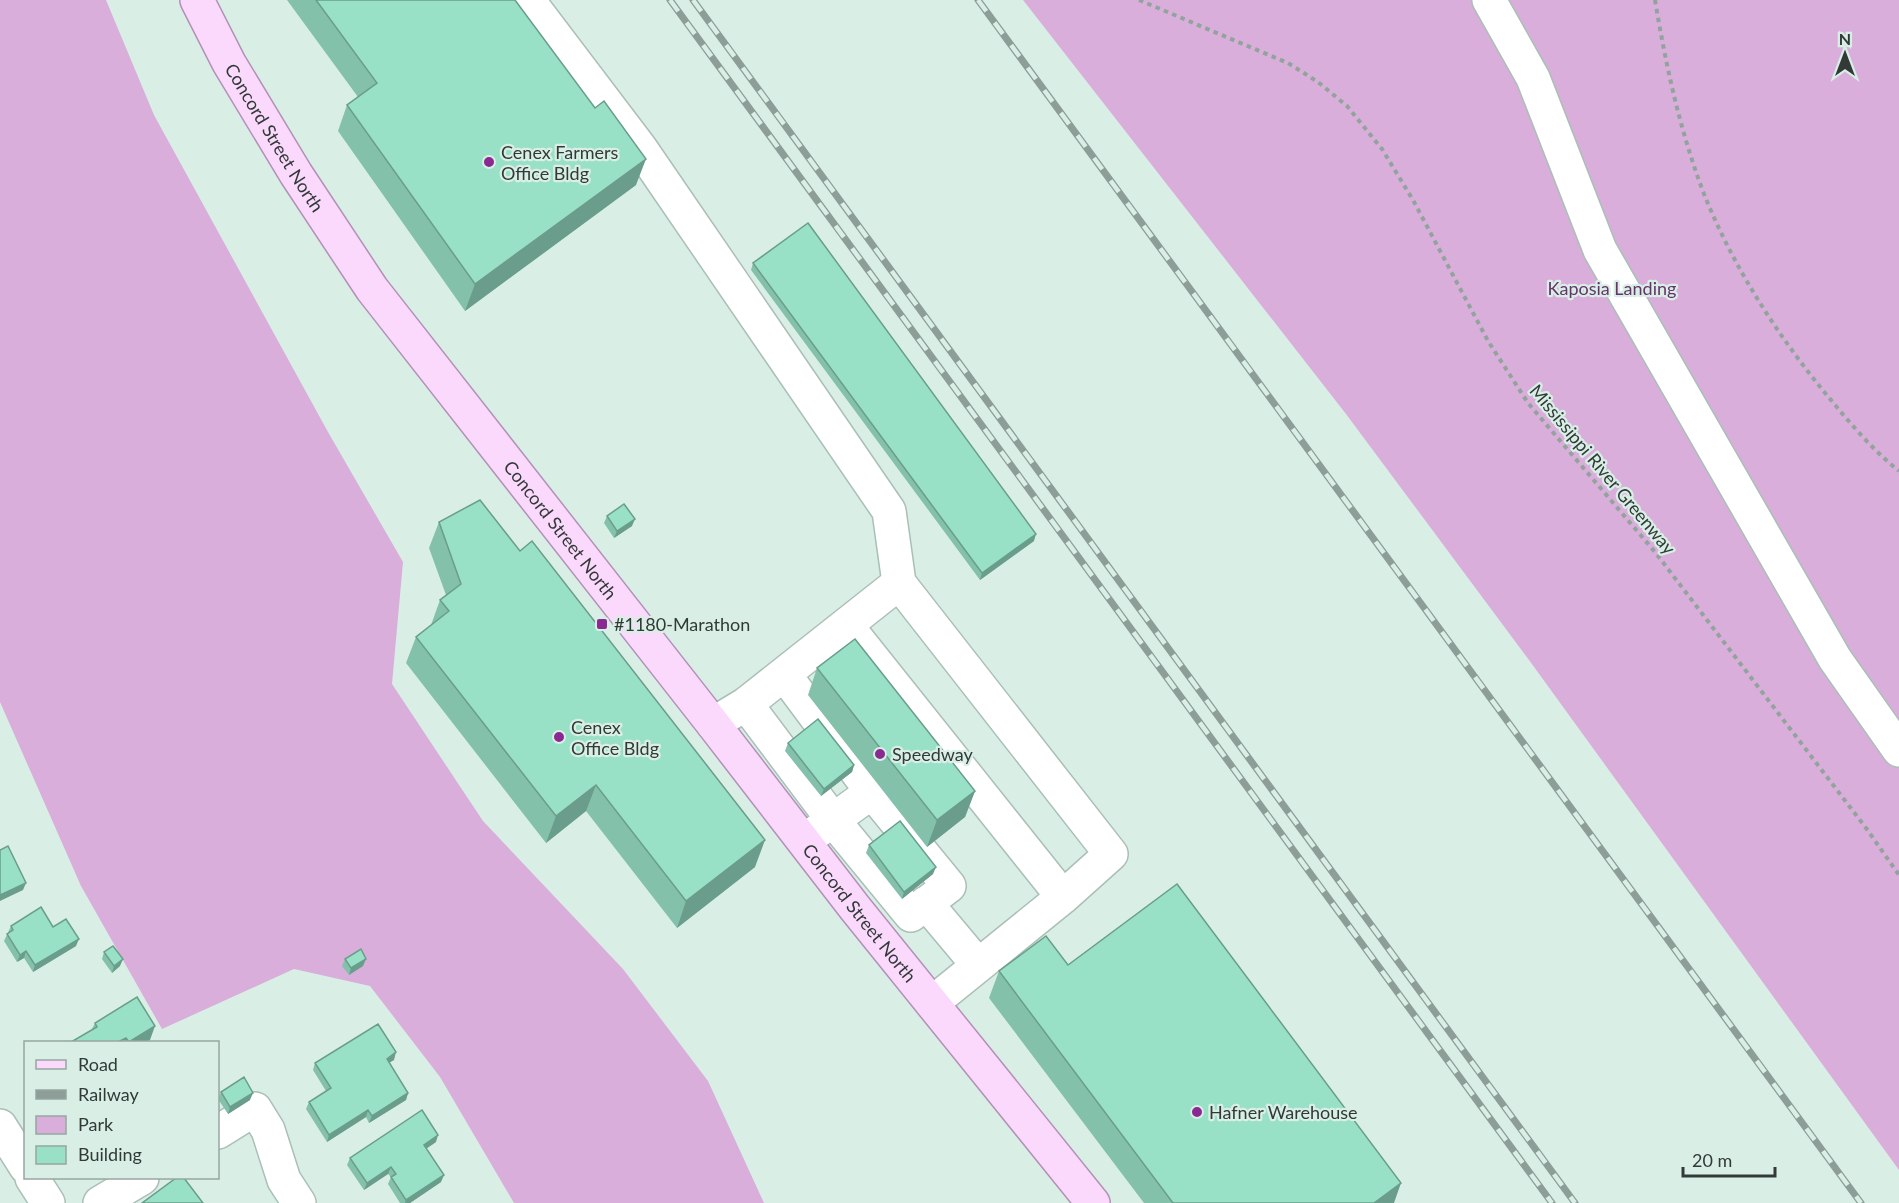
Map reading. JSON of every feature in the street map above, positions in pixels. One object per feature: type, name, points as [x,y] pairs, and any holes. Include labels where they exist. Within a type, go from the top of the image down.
[{"type":"main road","name":"Concord Street North","points":[[197,0],[229,63],[290,164],[372,289],[804,841],[1093,1203]]},
{"type":"street","points":[[528,0],[640,149],[889,512],[899,583],[1111,854],[1063,897],[932,1003]]},
{"type":"street","points":[[1489,0],[1533,78],[1600,250],[1835,659],[1899,750]]},
{"type":"street","points":[[713,724],[746,704],[899,583]]},
{"type":"street","points":[[846,625],[1063,897]]},
{"type":"street","points":[[746,704],[832,820],[911,915],[949,886],[872,792],[784,674]]},
{"type":"street","points":[[804,841],[872,792]]},
{"type":"street","points":[[926,903],[978,965]]},
{"type":"street","points":[[219,1131],[255,1109],[268,1130],[284,1180],[299,1203]]},
{"type":"street","points":[[0,1126],[24,1164]]},
{"type":"street","points":[[33,1179],[48,1203]]},
{"type":"street","points":[[100,1203],[140,1179]]},
{"type":"path","name":"Mississippi River Greenway","points":[[1139,0],[1288,63],[1318,82],[1347,106],[1382,150],[1413,200],[1488,341],[1528,403],[1655,552],[1866,828],[1899,875]]},
{"type":"path","points":[[1655,0],[1665,59],[1683,131],[1705,194],[1732,255],[1766,313],[1806,370],[1849,423],[1899,471]]},
{"type":"green space","points":[[0,0],[106,0],[154,115],[328,432],[403,562],[392,684],[483,821],[623,969],[708,1081],[764,1203],[514,1203],[440,1077],[370,986],[294,969],[162,1029],[81,886],[0,702]]},
{"type":"green space","name":"Kaposia Landing","points":[[1023,0],[1899,0],[1899,1170],[1529,660],[1346,414]]},
{"type":"building","name":"Cenex Farmers Office Bldg","points":[[316,0],[515,0],[595,108],[604,101],[646,159],[475,284],[347,105],[377,83]]},
{"type":"building","points":[[808,223],[1036,534],[982,573],[753,263]]},
{"type":"building","name":"Cenex Office Bldg","points":[[480,500],[520,551],[532,541],[765,840],[686,901],[596,785],[556,816],[416,637],[449,611],[440,600],[461,584],[439,522]]},
{"type":"building","points":[[624,504],[635,519],[617,531],[607,516]]},
{"type":"building","points":[[855,639],[975,791],[937,820],[817,668]]},
{"type":"building","points":[[818,719],[854,765],[824,789],[788,743]]},
{"type":"building","points":[[900,821],[936,867],[904,892],[869,845]]},
{"type":"building","points":[[8,846],[26,883],[0,895],[0,850]]},
{"type":"building","name":"Hafner Warehouse","points":[[1177,884],[1401,1183],[1374,1203],[1173,1203],[999,971],[1046,936],[1068,965]]},
{"type":"building","points":[[41,907],[53,927],[66,919],[79,939],[35,965],[26,951],[20,955],[7,934],[13,930],[11,926]]},
{"type":"building","points":[[113,946],[123,959],[114,966],[104,952]]},
{"type":"building","points":[[361,949],[366,959],[351,968],[345,959]]},
{"type":"building","points":[[137,997],[155,1026],[131,1041],[126,1038],[120,1041],[73,1041],[97,1027],[95,1023]]},
{"type":"building","points":[[378,1024],[396,1052],[387,1059],[408,1093],[372,1116],[368,1110],[329,1135],[309,1102],[331,1088],[315,1063]]},
{"type":"building","points":[[244,1077],[253,1093],[230,1107],[221,1092]]},
{"type":"building","points":[[422,1110],[438,1135],[424,1145],[444,1175],[406,1200],[391,1177],[396,1174],[391,1167],[367,1183],[350,1158]]},
{"type":"building","points":[[175,1179],[185,1179],[203,1203],[142,1203]]},
{"type":"railway","points":[[670,0],[1552,1203]]},
{"type":"railway","points":[[693,0],[1575,1203]]},
{"type":"railway","points":[[978,0],[1861,1203]]},
{"type":"place","name":"Cenex Farmers Office Bldg","points":[[489,162]]},
{"type":"place","name":"#1180-Marathon","points":[[602,624]]},
{"type":"place","name":"Cenex Office Bldg","points":[[559,737]]},
{"type":"place","name":"Speedway","points":[[880,754]]},
{"type":"place","name":"Hafner Warehouse","points":[[1197,1112]]}]
